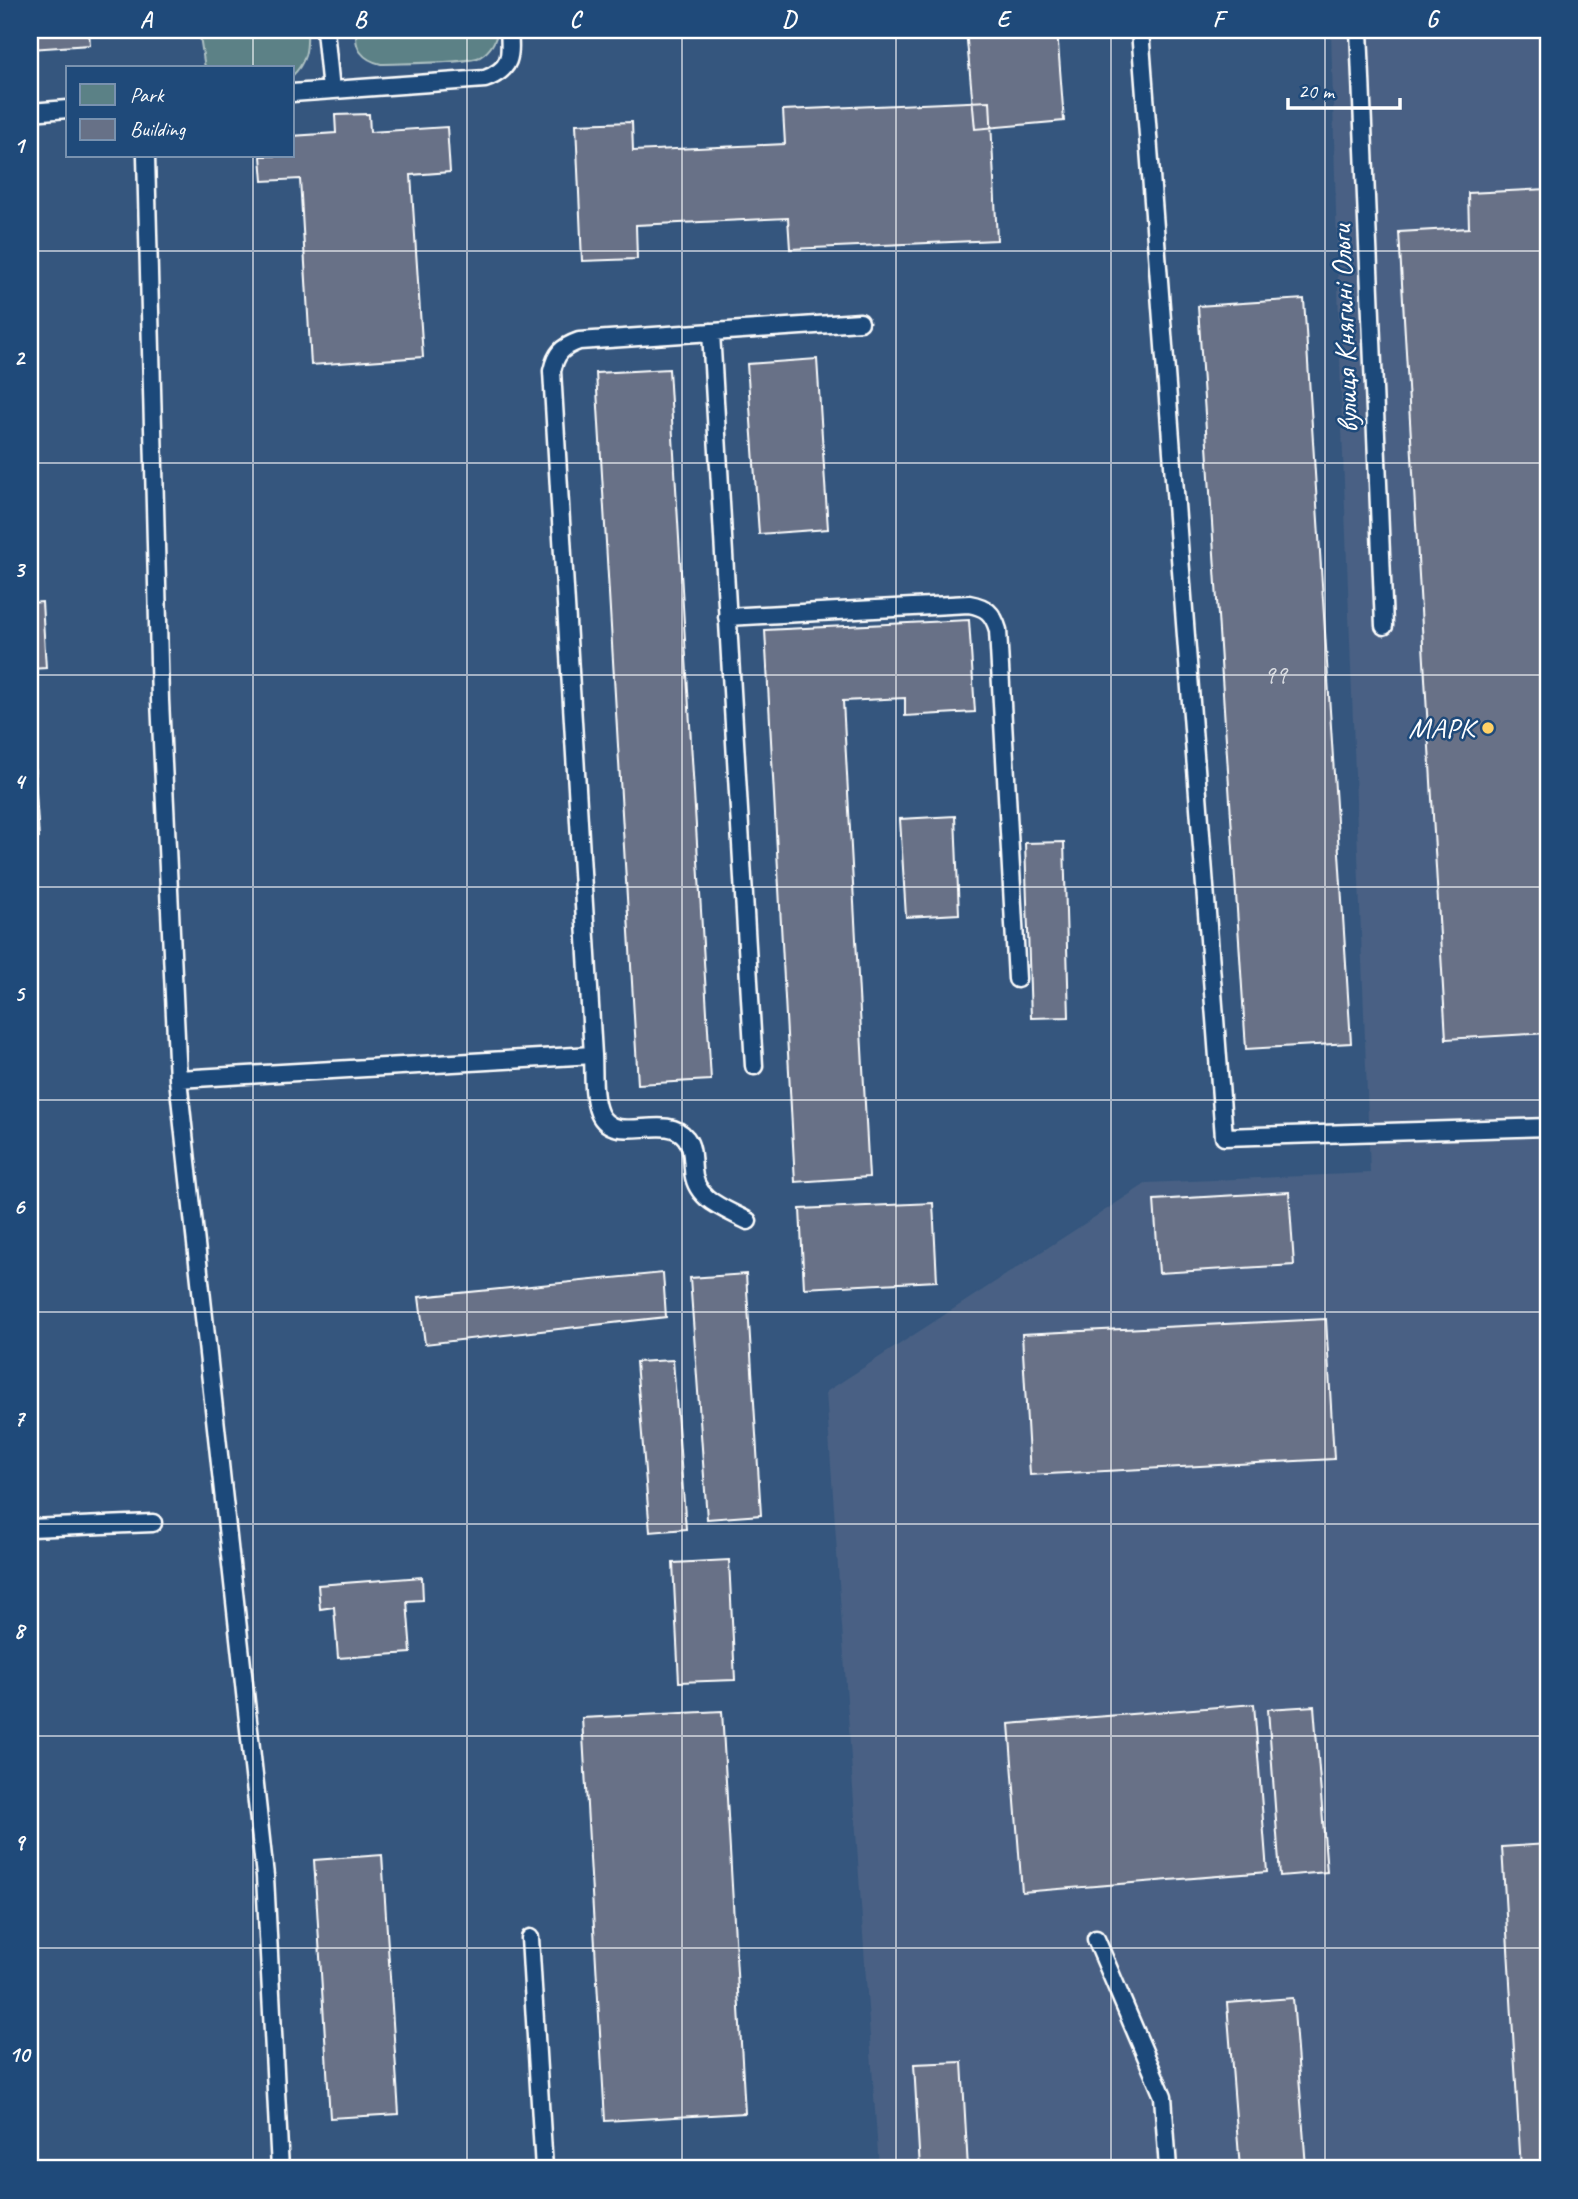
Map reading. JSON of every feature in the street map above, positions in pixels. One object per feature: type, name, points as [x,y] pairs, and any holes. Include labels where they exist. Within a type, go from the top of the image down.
[{"type":"lane","points":[[325,30],[331,90]]},
{"type":"lane","points":[[294,93],[485,79],[498,74],[508,63],[511,49],[509,30]]},
{"type":"lane","points":[[1140,30],[1224,1138],[1548,1127]]},
{"type":"lane","name":"вулиця Княгині Ольги","points":[[1359,30],[1384,626]]},
{"type":"lane","points":[[30,112],[66,109]]},
{"type":"lane","points":[[146,158],[160,700],[178,1079],[265,1876],[280,2169]]},
{"type":"lane","points":[[748,1221],[701,1194],[693,1176],[692,1153],[687,1139],[677,1129],[625,1129],[611,1126],[600,1116],[596,1102],[552,371],[555,356],[565,346],[579,341],[860,322]]},
{"type":"lane","points":[[711,332],[754,1066]]},
{"type":"lane","points":[[727,617],[969,604],[983,607],[994,616],[998,630],[1017,979]]},
{"type":"lane","points":[[178,1079],[593,1055]]},
{"type":"lane","points":[[30,1528],[153,1522]]},
{"type":"lane","points":[[530,1938],[544,2169]]},
{"type":"lane","points":[[1097,1940],[1163,2096],[1168,2169]]},
{"type":"path","points":[[1543,30],[1548,133]]},
{"type":"shaded area","points":[[1331,30],[1548,30],[1548,2169],[879,2169],[826,1392],[1147,1183],[1370,1173],[1342,429]]},
{"type":"green space","points":[[199,30],[307,30],[303,61],[294,74],[294,66],[205,66]]},
{"type":"green space","points":[[357,30],[497,30],[490,48],[480,57],[448,62],[381,64],[369,60],[358,48]]},
{"type":"building","points":[[30,30],[89,30],[90,45],[30,49]]},
{"type":"building","points":[[966,30],[1057,30],[1064,121],[975,129]]},
{"type":"building","points":[[990,101],[997,240],[790,249],[788,218],[636,225],[637,259],[582,261],[576,124],[632,122],[633,151],[785,144],[783,110]]},
{"type":"building","points":[[369,114],[370,132],[447,127],[450,172],[411,175],[423,357],[311,365],[300,179],[263,181],[261,158],[294,158],[294,136],[336,133],[335,115]]},
{"type":"building","name":"МАРК","points":[[1548,189],[1548,1033],[1446,1039],[1399,232],[1469,228],[1468,193]]},
{"type":"building","points":[[1304,299],[1351,1043],[1246,1049],[1198,306]]},
{"type":"building","points":[[817,359],[828,529],[759,534],[747,364]]},
{"type":"building","points":[[669,369],[711,1080],[638,1084],[596,373]]},
{"type":"building","points":[[42,602],[46,668],[30,669],[30,603]]},
{"type":"building","points":[[969,620],[975,712],[905,716],[905,698],[843,701],[869,1177],[795,1182],[765,630]]},
{"type":"building","points":[[30,701],[39,838],[30,839]]},
{"type":"building","points":[[955,816],[959,914],[906,917],[900,819]]},
{"type":"building","points":[[1064,842],[1069,1017],[1031,1018],[1025,843]]},
{"type":"building","points":[[1289,1192],[1294,1265],[1159,1273],[1154,1200]]},
{"type":"building","points":[[933,1203],[937,1281],[804,1288],[800,1209]]},
{"type":"building","points":[[663,1273],[666,1317],[425,1344],[419,1297]]},
{"type":"building","points":[[746,1274],[761,1515],[707,1519],[690,1278]]},
{"type":"building","points":[[1326,1319],[1334,1459],[1030,1475],[1022,1334]]},
{"type":"building","points":[[673,1360],[686,1529],[650,1532],[636,1362]]},
{"type":"building","points":[[729,1560],[735,1680],[679,1682],[673,1563]]},
{"type":"building","points":[[422,1577],[423,1600],[407,1601],[411,1653],[338,1658],[334,1607],[320,1609],[318,1585]]},
{"type":"building","points":[[1254,1704],[1267,1872],[1022,1892],[1009,1724]]},
{"type":"building","points":[[1314,1706],[1327,1872],[1280,1876],[1268,1709]]},
{"type":"building","points":[[722,1711],[745,2113],[605,2121],[582,1718]]},
{"type":"building","points":[[1548,1844],[1548,2169],[1521,2169],[1502,1847]]},
{"type":"building","points":[[382,1855],[399,2114],[330,2118],[314,1860]]},
{"type":"building","points":[[1293,1998],[1306,2167],[1240,2169],[1227,2003]]},
{"type":"building","points":[[962,2062],[968,2169],[920,2169],[914,2064]]},
{"type":"place","name":"МАРК","points":[[1488,728]]}]
